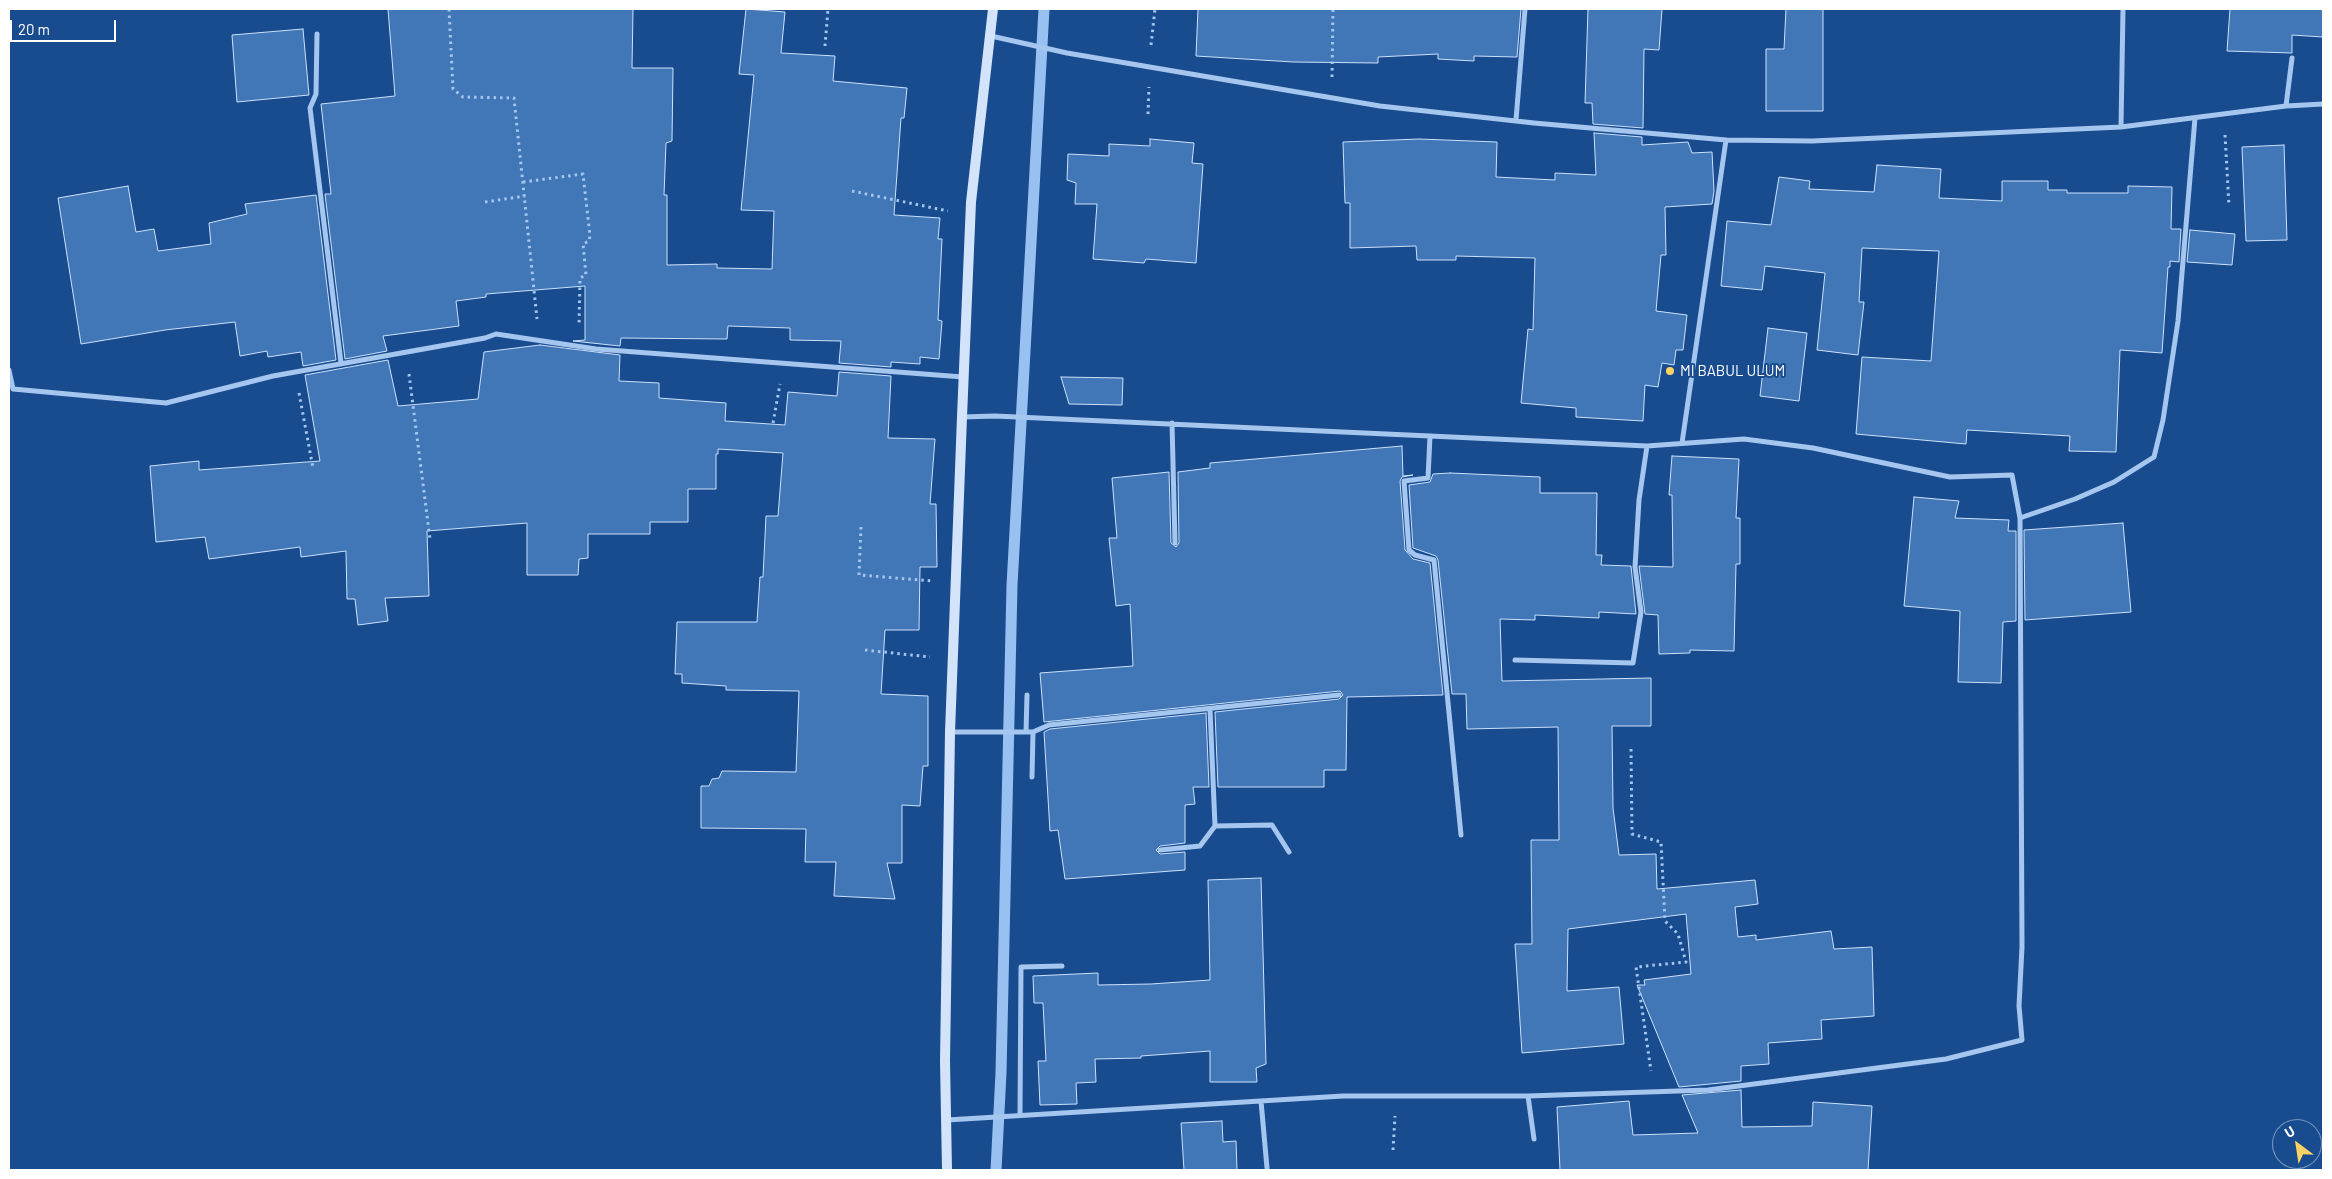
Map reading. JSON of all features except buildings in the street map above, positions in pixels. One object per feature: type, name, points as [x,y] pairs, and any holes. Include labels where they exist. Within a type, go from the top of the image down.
[{"type":"main road","points":[[947,1170],[945,1061],[950,732],[962,417],[971,216],[993,9]]},
{"type":"street","points":[[1516,120],[1525,9]]},
{"type":"street","points":[[2121,128],[2123,9]]},
{"type":"street","points":[[316,34],[316,94],[310,108],[341,363]]},
{"type":"street","points":[[991,36],[1067,53],[1380,106],[1534,123],[1726,140],[1812,141],[2121,128],[2286,106],[2323,104]]},
{"type":"street","points":[[2286,106],[2292,58]]},
{"type":"street","points":[[2020,518],[2075,499],[2114,482],[2154,457],[2163,420],[2178,322],[2195,118]]},
{"type":"street","points":[[1682,443],[1726,140]]},
{"type":"street","points":[[9,370],[13,389],[166,403],[295,372],[485,338],[496,334],[579,346],[964,377]]},
{"type":"street","points":[[947,1120],[1343,1096],[1528,1096],[1708,1090],[1946,1059],[2022,1040],[2019,1006],[2022,946],[2020,518],[2012,475],[1950,477],[1813,448],[1744,439],[1647,446],[1049,418],[962,417]]},
{"type":"street","points":[[1172,424],[1175,543]]},
{"type":"street","points":[[1430,436],[1428,478],[1404,481],[1409,550],[1415,555],[1434,560],[1461,836]]},
{"type":"street","points":[[1515,660],[1633,663],[1641,612],[1635,567],[1639,500],[1647,446]]},
{"type":"street","points":[[1026,732],[1027,695]]},
{"type":"street","points":[[950,732],[1033,732],[1049,725],[1339,695]]},
{"type":"street","points":[[1160,850],[1200,846],[1215,826],[1210,709]]},
{"type":"street","points":[[1032,777],[1033,732]]},
{"type":"street","points":[[1215,826],[1272,825],[1289,852]]},
{"type":"street","points":[[1020,1115],[1021,967],[1062,966]]},
{"type":"street","points":[[1528,1096],[1534,1139]]},
{"type":"street","points":[[1261,1100],[1267,1168]]},
{"type":"path","points":[[449,9],[453,89],[463,97],[514,98],[539,341]]},
{"type":"path","points":[[825,46],[828,9]]},
{"type":"path","points":[[1149,66],[1155,9]]},
{"type":"path","points":[[1332,98],[1333,9]]},
{"type":"path","points":[[2224,114],[2228,206]]},
{"type":"path","points":[[523,182],[583,174],[590,236],[588,241],[583,244],[586,275],[580,278],[579,346]]},
{"type":"path","points":[[852,190],[971,216]]},
{"type":"path","points":[[485,202],[525,196]]},
{"type":"path","points":[[406,351],[430,539]]},
{"type":"path","points":[[773,423],[783,363]]},
{"type":"path","points":[[295,372],[312,468]]},
{"type":"path","points":[[861,526],[859,575],[956,584]]},
{"type":"path","points":[[865,650],[953,660]]},
{"type":"path","points":[[1631,749],[1632,834],[1661,842],[1665,921],[1678,934],[1686,962],[1636,967],[1654,1091]]},
{"type":"path","points":[[1393,1150],[1397,1095]]},
{"type":"waterway","points":[[996,1170],[1001,1073],[1012,585],[1044,9]]},
{"type":"place","name":"MI BABUL ULUM","points":[[1670,371]]}]
